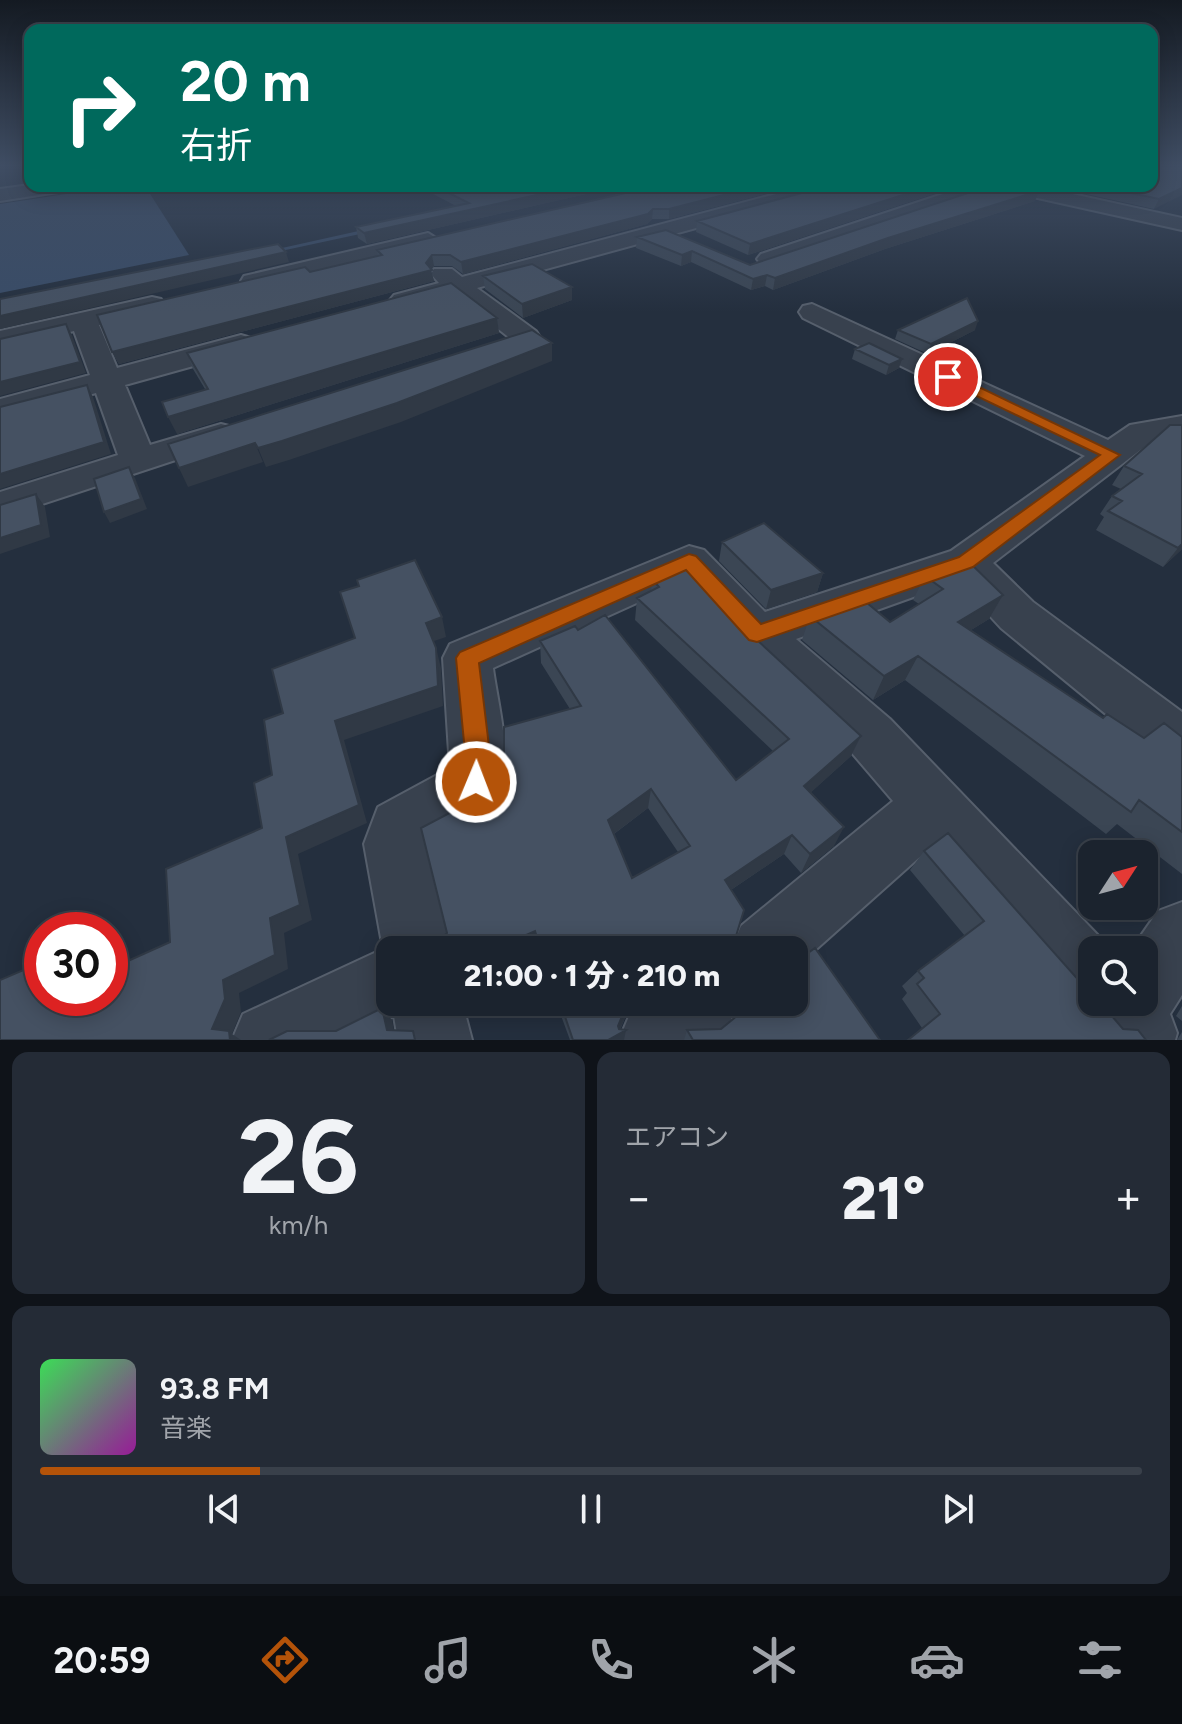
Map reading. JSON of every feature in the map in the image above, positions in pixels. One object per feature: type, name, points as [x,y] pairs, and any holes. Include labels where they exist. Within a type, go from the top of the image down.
[{"type":"street","points":[[381,306],[724,215]]},
{"type":"street","points":[[867,215],[883,220]]},
{"type":"street","points":[[747,266],[900,215]]},
{"type":"street","points":[[1155,215],[1178,219]]},
{"type":"street","points":[[640,218],[694,241]]},
{"type":"street","points":[[237,285],[450,235]]},
{"type":"street","points":[[405,246],[526,337],[496,346]]},
{"type":"street","points":[[0,340],[176,299]]},
{"type":"street","points":[[812,312],[1111,455]]},
{"type":"street","points":[[84,321],[138,460]]},
{"type":"street","points":[[0,409],[259,339]]},
{"type":"street","points":[[0,505],[257,422]]},
{"type":"street","points":[[757,634],[966,562],[1142,432],[1179,428]]},
{"type":"street","points":[[414,936],[394,844],[399,828],[460,795],[476,782],[478,763],[467,658],[689,561],[757,634],[871,736],[1078,964]]},
{"type":"street","points":[[966,562],[1017,615],[1182,744]]},
{"type":"street","points":[[781,936],[934,805]]},
{"type":"street","points":[[1158,976],[1182,935]]},
{"type":"street","points":[[269,1040],[376,988]]},
{"type":"street","points":[[430,1016],[435,1040]]},
{"type":"street","points":[[656,1040],[686,1016]]},
{"type":"water","points":[[0,215],[163,215],[189,255],[0,293]]},
{"type":"building","points":[[415,215],[448,215],[364,233],[356,227]]},
{"type":"building","points":[[532,215],[646,215],[461,262],[450,255],[432,255],[426,263],[432,270],[112,352],[97,315],[305,267],[310,272],[382,255],[377,250]]},
{"type":"building","points":[[721,215],[842,215],[750,244],[697,221]]},
{"type":"building","points":[[903,215],[963,215],[775,278],[767,275],[753,279],[692,251],[682,255],[637,237],[666,230],[750,265]]},
{"type":"building","points":[[278,244],[286,252],[0,316],[0,299]]},
{"type":"building","points":[[532,264],[572,287],[522,304],[483,276]]},
{"type":"building","points":[[451,283],[497,318],[168,417],[162,402],[208,389],[187,353]]},
{"type":"building","points":[[967,298],[978,321],[931,344],[898,330]]},
{"type":"building","points":[[66,324],[80,362],[0,382],[0,339]]},
{"type":"building","points":[[532,330],[552,343],[397,403],[282,441],[258,448],[255,443],[179,468],[168,444]]},
{"type":"building","points":[[869,343],[902,359],[889,365],[855,349]]},
{"type":"building","points":[[87,385],[104,442],[0,474],[0,407]]},
{"type":"building","points":[[1170,425],[1182,425],[1182,544],[1178,548],[1108,511],[1122,501],[1112,496],[1142,474],[1124,466]]},
{"type":"building","points":[[129,467],[141,499],[104,512],[94,479]]},
{"type":"building","points":[[36,494],[41,525],[0,538],[0,505]]},
{"type":"building","points":[[764,523],[823,573],[771,590],[722,542]]},
{"type":"building","points":[[415,560],[442,617],[426,623],[436,648],[438,686],[335,721],[359,805],[286,837],[300,905],[270,918],[275,955],[223,980],[225,999],[212,1029],[229,1031],[230,1040],[0,1040],[0,980],[24,970],[24,1016],[128,1016],[128,961],[170,942],[166,869],[262,828],[254,783],[272,775],[264,720],[283,713],[272,669],[355,638],[340,592],[359,586],[357,580]]},
{"type":"building","points":[[968,561],[1003,595],[958,622],[1103,718],[1107,714],[1144,738],[1164,723],[1182,737],[1182,832],[1139,800],[1131,812],[918,656],[884,676],[810,616],[861,598],[890,622],[943,589],[925,576]]},
{"type":"building","points":[[685,564],[743,627],[861,736],[804,786],[844,827],[810,854],[792,835],[725,880],[744,910],[736,936],[537,936],[535,931],[524,936],[444,936],[447,933],[421,828],[499,787],[497,778],[504,762],[504,727],[581,706],[540,641],[575,626],[578,630],[605,615],[736,780],[789,739],[637,598],[659,587],[652,579]],"holes":[[[651,789],[690,846],[632,878],[608,820]]]},
{"type":"building","points":[[948,833],[1078,980],[1078,1016],[1112,1016],[1123,1029],[1138,1030],[1146,1040],[908,1040],[940,1014],[917,984],[924,978],[918,971],[984,921],[924,851]]},
{"type":"building","points":[[815,948],[880,1040],[693,1040],[687,1030],[721,1029],[737,1016],[808,1016],[808,953]]},
{"type":"building","points":[[376,1011],[376,1016],[384,1016],[387,1030],[413,1031],[415,1040],[269,1040],[287,1031],[336,1031]]},
{"type":"building","points":[[565,1016],[622,1016],[618,1026],[626,1030],[608,1040],[573,1040]]},
{"type":"waterway","points":[[267,252],[372,230]]},
{"type":"route","points":[[476,782],[478,763],[467,658],[689,561],[757,634],[966,562],[1111,455],[948,377]]}]
